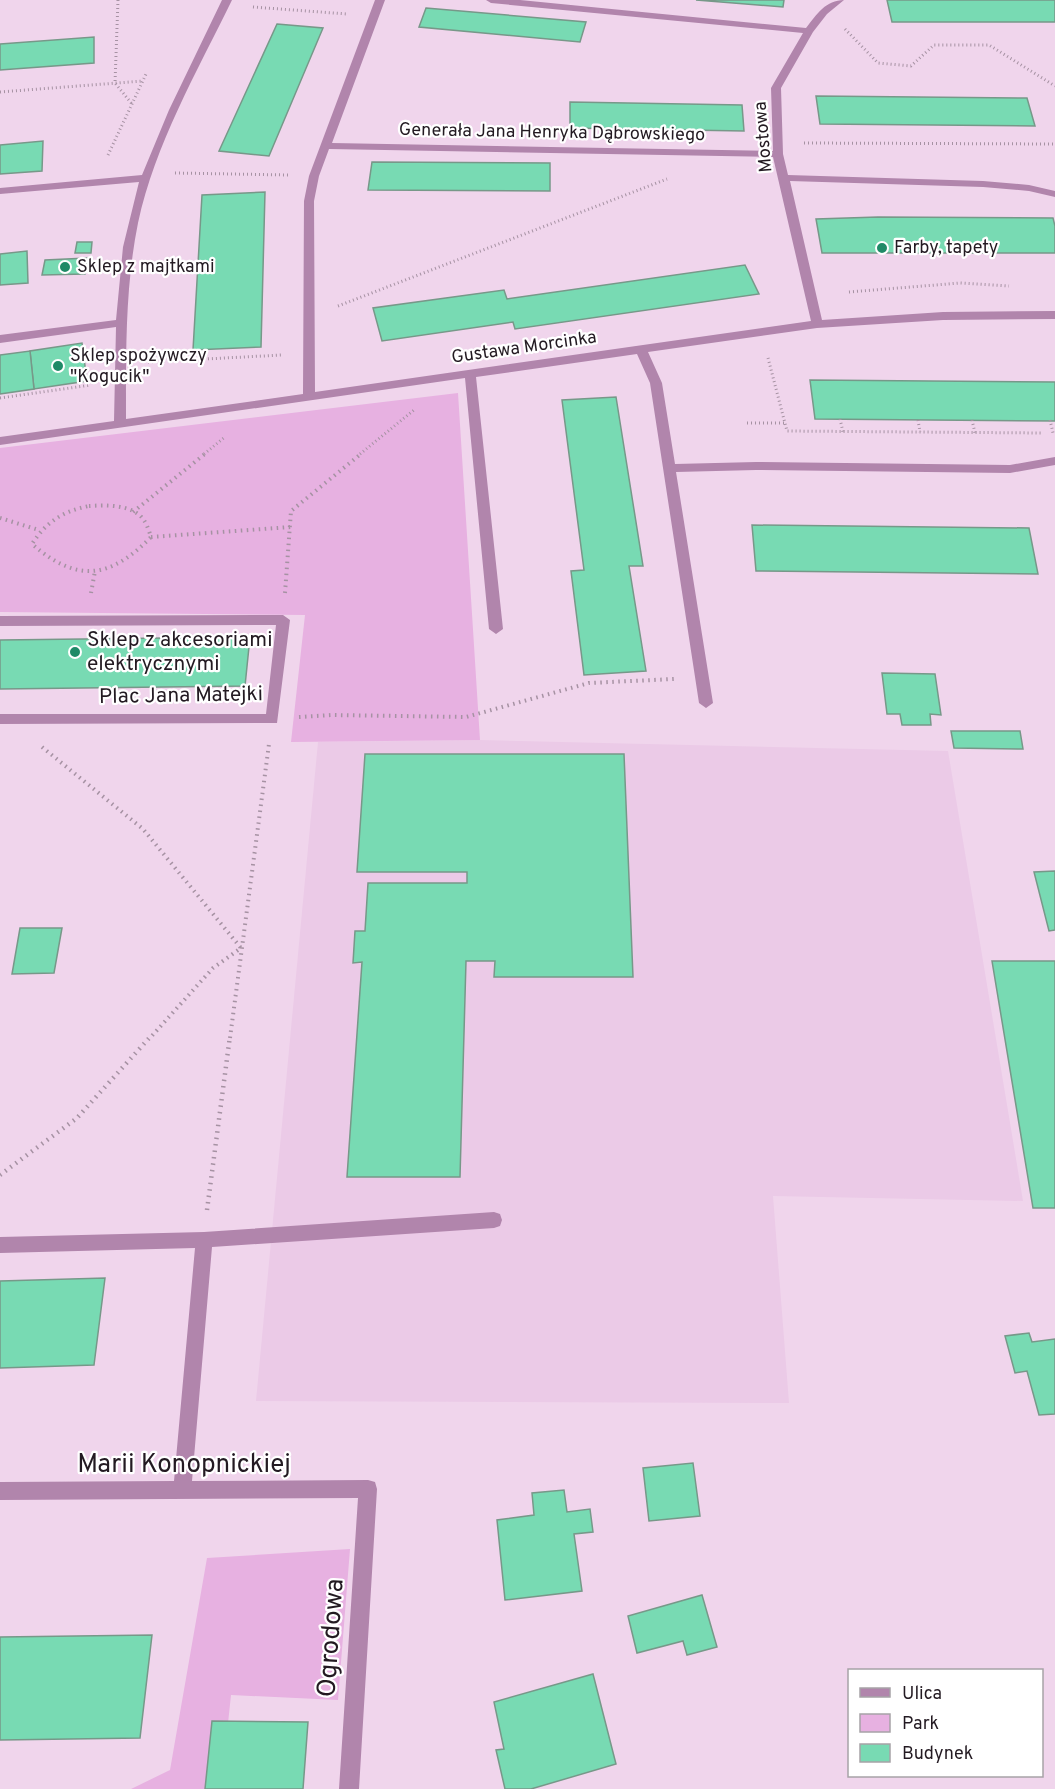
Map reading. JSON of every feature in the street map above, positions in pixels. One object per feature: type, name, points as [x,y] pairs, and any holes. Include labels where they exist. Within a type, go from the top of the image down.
[{"type":"street","points":[[120,424],[121,323],[133,224],[146,178],[227,0]]},
{"type":"street","points":[[309,397],[309,201],[314,176],[380,0]]},
{"type":"street","points":[[490,0],[569,4],[809,31]]},
{"type":"street","name":"Mostowa","points":[[817,324],[778,154],[776,88],[809,31],[824,12],[839,0]]},
{"type":"street","name":"Generała Jana Henryka Dąbrowskiego","points":[[325,146],[778,154]]},
{"type":"street","points":[[0,191],[146,178]]},
{"type":"street","points":[[783,178],[982,184],[1029,188],[1055,194]]},
{"type":"street","name":"Gustawa Morcinka","points":[[0,441],[817,324],[943,316],[1055,315]]},
{"type":"street","points":[[0,339],[121,323]]},
{"type":"street","points":[[641,350],[656,383],[706,703]]},
{"type":"street","points":[[470,374],[496,628]]},
{"type":"street","points":[[669,468],[766,466],[1010,469],[1055,460]]},
{"type":"street","points":[[0,621],[283,620]]},
{"type":"street","name":"Plac Jana Matejki","points":[[4,719],[272,719],[283,620]]},
{"type":"street","points":[[0,1245],[204,1240],[494,1220]]},
{"type":"street","points":[[182,1490],[204,1240]]},
{"type":"street","name":"Marii Konopnickiej","points":[[0,1491],[368,1490]]},
{"type":"street","name":"Ogrodowa","points":[[349,1789],[368,1490]]},
{"type":"path","points":[[118,0],[115,83],[132,104]]},
{"type":"path","points":[[252,7],[351,14]]},
{"type":"path","points":[[844,28],[878,63],[911,66],[934,45],[989,45],[1055,86]]},
{"type":"path","points":[[94,183],[147,72]]},
{"type":"path","points":[[0,92],[143,81]]},
{"type":"path","points":[[794,142],[1055,144]]},
{"type":"path","points":[[169,173],[290,176]]},
{"type":"path","points":[[309,317],[669,178]]},
{"type":"path","points":[[758,333],[765,348],[787,431],[797,433],[1054,434],[1050,420]]},
{"type":"path","points":[[143,363],[283,355]]},
{"type":"path","points":[[0,398],[93,385]]},
{"type":"path","points":[[283,620],[291,511],[419,405]]},
{"type":"path","points":[[840,419],[843,432]]},
{"type":"path","points":[[918,420],[920,432]]},
{"type":"path","points":[[972,420],[975,433]]},
{"type":"path","points":[[747,423],[784,423]]},
{"type":"path","points":[[133,513],[231,432]]},
{"type":"path","points":[[151,537],[143,519],[126,508],[101,505],[76,507],[53,519],[39,530],[32,544],[46,558],[63,568],[82,573],[109,568],[136,554],[151,537],[291,527]]},
{"type":"path","points":[[0,518],[39,530]]},
{"type":"path","points":[[204,1240],[272,719],[332,715],[466,717],[589,683],[702,677]]},
{"type":"path","points":[[4,719],[143,829],[241,948]]},
{"type":"path","points":[[0,1175],[77,1118],[213,968],[241,948]]},
{"type":"shaded area","points":[[480,740],[948,751],[1023,1201],[773,1196],[789,1403],[256,1401],[318,742]]},
{"type":"green space","points":[[458,393],[480,740],[291,742],[305,615],[0,612],[0,448]]},
{"type":"green space","points":[[350,1549],[338,1700],[231,1695],[221,1789],[131,1789],[170,1770],[207,1558]]},
{"type":"building","points":[[696,0],[784,0],[783,7]]},
{"type":"building","points":[[887,0],[1055,0],[1055,22],[892,22]]},
{"type":"building","points":[[426,8],[586,22],[580,42],[419,27]]},
{"type":"building","points":[[277,24],[323,28],[269,156],[219,151]]},
{"type":"building","points":[[94,37],[94,63],[0,70],[0,44]]},
{"type":"building","points":[[816,96],[1027,98],[1035,126],[820,124]]},
{"type":"building","points":[[570,102],[742,105],[744,131],[570,128]]},
{"type":"building","points":[[43,141],[42,171],[0,174],[0,145]]},
{"type":"building","points":[[372,162],[550,163],[550,191],[368,190]]},
{"type":"building","points":[[265,192],[261,347],[193,350],[202,195]]},
{"type":"building","points":[[1053,218],[1055,253],[822,253],[816,219]]},
{"type":"building","points":[[77,242],[92,242],[91,253],[75,253]]},
{"type":"building","points":[[27,251],[28,283],[0,285],[0,254]]},
{"type":"building","name":"Sklep z majtkami","points":[[87,258],[85,274],[42,275],[45,260]]},
{"type":"building","points":[[745,265],[759,294],[515,329],[513,322],[382,341],[373,308],[504,290],[507,299]]},
{"type":"building","name":"Sklep spożywczy \"Kogucik\"","points":[[82,343],[87,381],[34,389],[30,351]]},
{"type":"building","points":[[30,351],[34,389],[0,394],[0,355]]},
{"type":"building","points":[[810,380],[1055,382],[1055,421],[815,419]]},
{"type":"building","points":[[616,397],[643,566],[629,566],[646,671],[584,675],[571,571],[584,570],[562,400]]},
{"type":"building","points":[[752,525],[1029,528],[1038,574],[756,571]]},
{"type":"building","points":[[250,637],[245,686],[0,689],[0,640]]},
{"type":"building","points":[[882,673],[935,674],[941,715],[930,714],[931,725],[902,725],[900,714],[887,714]]},
{"type":"building","points":[[951,731],[1020,731],[1023,749],[954,748]]},
{"type":"building","points":[[365,754],[624,754],[633,977],[494,977],[495,961],[466,961],[460,1177],[347,1177],[362,962],[353,963],[355,931],[365,931],[368,883],[467,883],[467,872],[357,872]]},
{"type":"building","points":[[1055,871],[1055,930],[1049,931],[1034,872]]},
{"type":"building","points":[[20,928],[62,928],[54,973],[12,974]]},
{"type":"building","points":[[992,961],[1055,961],[1055,1208],[1033,1208]]},
{"type":"building","points":[[105,1278],[94,1365],[0,1368],[0,1281]]},
{"type":"building","points":[[1029,1333],[1032,1342],[1055,1339],[1055,1414],[1039,1415],[1027,1371],[1015,1373],[1005,1336]]},
{"type":"building","points":[[693,1463],[700,1516],[649,1521],[643,1468]]},
{"type":"building","points":[[564,1490],[567,1512],[590,1509],[593,1532],[574,1534],[582,1591],[505,1600],[497,1520],[534,1515],[532,1493]]},
{"type":"building","points":[[702,1595],[717,1647],[687,1655],[683,1641],[637,1653],[628,1616]]},
{"type":"building","points":[[152,1635],[140,1738],[0,1740],[0,1637]]},
{"type":"building","points":[[593,1674],[616,1764],[531,1789],[505,1789],[496,1750],[504,1749],[494,1702]]},
{"type":"building","points":[[212,1721],[308,1722],[303,1789],[205,1789]]},
{"type":"place","name":"Farby, tapety","points":[[882,248]]},
{"type":"place","name":"Sklep z majtkami","points":[[65,267]]},
{"type":"place","name":"Sklep spożywczy \"Kogucik\"","points":[[58,366]]},
{"type":"place","name":"Sklep z akcesoriami elektrycznymi","points":[[75,652]]}]
